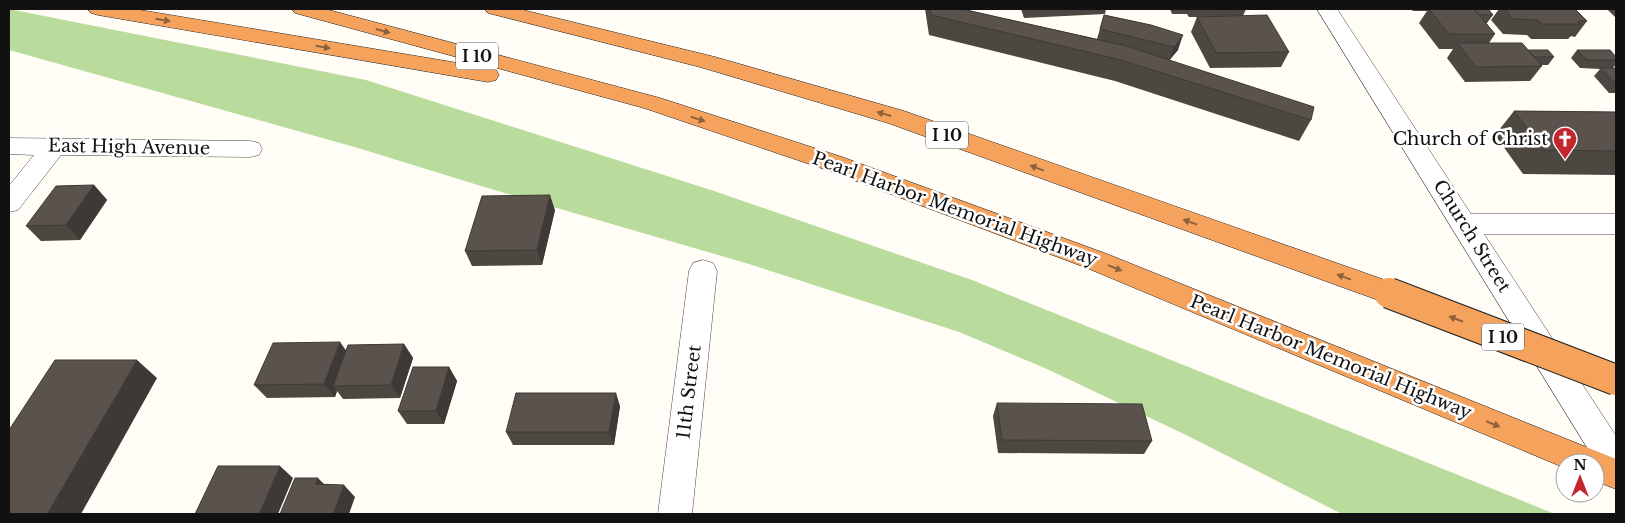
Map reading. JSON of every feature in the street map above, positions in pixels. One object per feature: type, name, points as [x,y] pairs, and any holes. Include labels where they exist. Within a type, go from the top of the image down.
[{"type":"highway","points":[[98,9],[652,103]]},
{"type":"highway","name":"Pearl Harbor Memorial Highway","points":[[302,9],[652,103],[833,163],[1097,261],[1563,453]]},
{"type":"highway","name":"I 10","points":[[495,9],[708,62],[896,117],[1389,293],[1616,380]]},
{"type":"street","name":"Church Street","points":[[1328,9],[1616,464]]},
{"type":"street","name":"East High Avenue","points":[[9,146],[250,149]]},
{"type":"street","points":[[9,203],[54,147]]},
{"type":"street","points":[[1464,224],[1616,224]]},
{"type":"street","name":"11th Street","points":[[675,514],[703,271]]},
{"type":"green space","points":[[9,9],[366,80],[714,191],[972,280],[1555,514],[1342,514],[1184,434],[1047,369],[959,332],[749,264],[358,148],[9,50]]},
{"type":"building","points":[[930,9],[962,9],[1126,46],[1314,107],[1311,120],[1121,60],[931,15]]},
{"type":"building","points":[[1429,9],[1474,9],[1495,34],[1449,34]]},
{"type":"building","points":[[1474,9],[1488,9],[1493,15],[1479,15]]},
{"type":"building","points":[[1505,9],[1575,9],[1587,21],[1578,21],[1580,24],[1542,24],[1538,20],[1513,19]]},
{"type":"building","points":[[1104,15],[1151,25],[1183,35],[1174,47],[1100,29]]},
{"type":"building","points":[[1267,15],[1289,52],[1216,53],[1197,17]]},
{"type":"building","points":[[1457,43],[1522,43],[1542,66],[1476,67]]},
{"type":"building","points":[[1528,50],[1548,50],[1554,57],[1534,57]]},
{"type":"building","points":[[1577,50],[1610,50],[1616,57],[1616,60],[1587,60]]},
{"type":"building","points":[[1601,68],[1616,68],[1616,85]]},
{"type":"building","points":[[1514,111],[1616,112],[1616,151],[1544,150]]},
{"type":"building","points":[[94,185],[66,225],[26,226],[56,186]]},
{"type":"building","points":[[550,195],[537,250],[465,251],[482,196]]},
{"type":"building","points":[[340,342],[324,384],[254,385],[273,343]]},
{"type":"building","points":[[404,344],[391,385],[333,386],[348,345]]},
{"type":"building","points":[[55,360],[137,360],[47,514],[9,514],[9,430]]},
{"type":"building","points":[[413,367],[449,367],[436,411],[398,411]]},
{"type":"building","points":[[516,393],[616,393],[609,432],[506,432]]},
{"type":"building","points":[[997,403],[1142,404],[1152,441],[1002,440]]},
{"type":"building","points":[[218,466],[280,466],[259,514],[195,514]]},
{"type":"building","points":[[295,478],[318,478],[315,484],[344,485],[333,514],[280,514]]},
{"type":"place","name":"Church of Christ","points":[[1565,160]]}]
